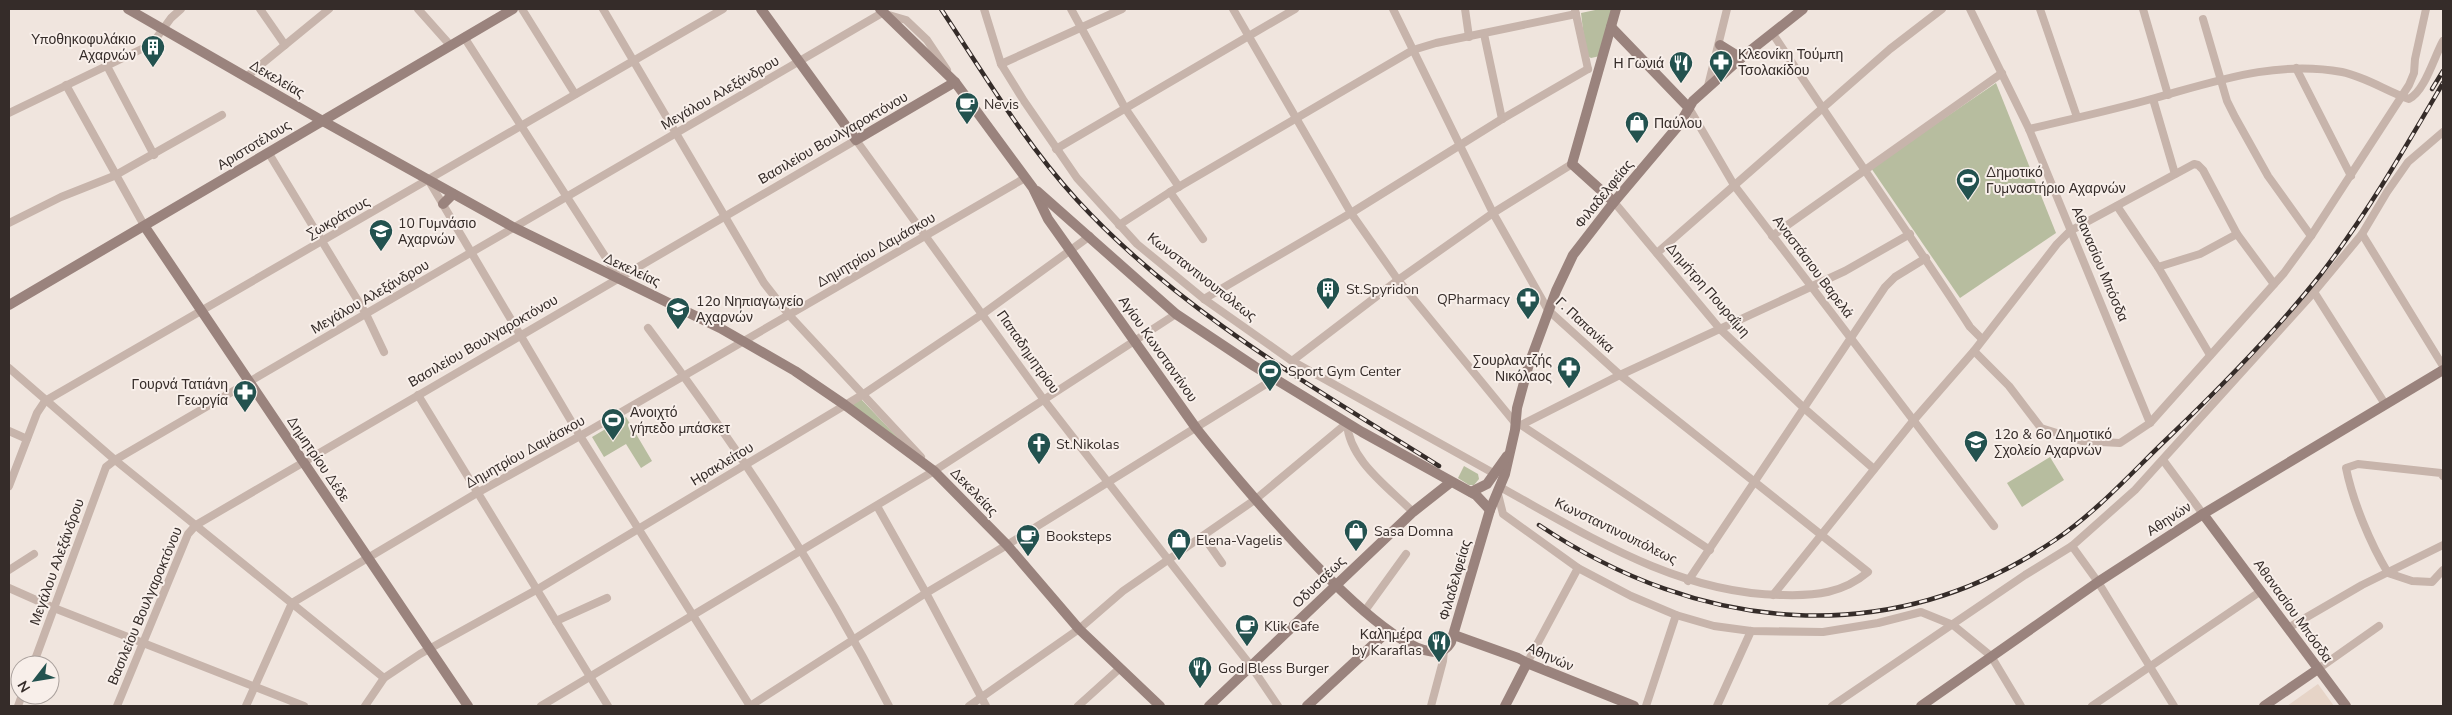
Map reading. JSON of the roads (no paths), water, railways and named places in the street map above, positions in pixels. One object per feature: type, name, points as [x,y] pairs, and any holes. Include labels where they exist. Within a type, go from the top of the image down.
[{"type":"main road","name":"Δεκελείας","points":[[128,9],[321,120],[513,226],[743,340],[845,405],[934,471],[1007,545],[1079,629],[1160,706]]},
{"type":"main road","name":"Αριστοτέλους","points":[[9,304],[144,227],[321,120],[513,9]]},
{"type":"main road","name":"Παπαδημητρίου","points":[[761,9],[856,140]]},
{"type":"main road","points":[[1572,164],[1592,71],[1616,9]]},
{"type":"main road","name":"Φιλαδελφείας","points":[[1454,635],[1490,510],[1499,490],[1519,424],[1520,394],[1548,310],[1573,255],[1614,202],[1679,125],[1689,108],[1708,86],[1803,9]]},
{"type":"main road","name":"Αγίου Κωνσταντίνου","points":[[881,11],[955,82],[1033,188],[1048,219],[1136,340],[1196,428],[1256,499],[1335,586],[1364,612],[1388,631],[1427,651],[1444,650]]},
{"type":"main road","name":"Αναστάσιου Βαρελά","points":[[1610,27],[1689,108]]},
{"type":"main road","points":[[1720,45],[1741,58]]},
{"type":"main road","name":"Βασιλείου Βουλγαροκτόνου","points":[[856,140],[955,82]]},
{"type":"main road","name":"Δημήτρη Πουραΐμη","points":[[1572,164],[1614,202]]},
{"type":"main road","points":[[1033,188],[1090,236],[1132,277],[1176,314],[1347,423],[1470,492],[1484,502],[1490,510]]},
{"type":"main road","points":[[443,204],[454,194]]},
{"type":"main road","name":"Δημητρίου Δέδε","points":[[144,227],[468,706]]},
{"type":"main road","name":"Αθηνών","points":[[1921,706],[2098,582],[2203,514],[2443,370]]},
{"type":"main road","name":"Φιλαδελφείας","points":[[1470,492],[1487,484],[1512,449]]},
{"type":"main road","name":"Οδυσσέως","points":[[1209,706],[1413,512],[1451,482]]},
{"type":"main road","name":"Αθανασίου Μπόσδα","points":[[2203,514],[2346,706]]},
{"type":"main road","points":[[1307,706],[1388,631]]},
{"type":"main road","points":[[1444,650],[1449,646],[1454,635]]},
{"type":"main road","name":"Αθηνών","points":[[1454,635],[1518,658],[1634,706]]},
{"type":"main road","points":[[1505,706],[1527,663]]},
{"type":"main road","points":[[2264,706],[2318,669]]},
{"type":"street","points":[[9,113],[152,44],[171,18],[181,9]]},
{"type":"street","points":[[260,9],[285,45]]},
{"type":"street","points":[[246,77],[329,9]]},
{"type":"street","points":[[418,9],[450,45]]},
{"type":"street","points":[[522,9],[575,94]]},
{"type":"street","points":[[604,9],[723,218],[764,283],[789,315],[934,471]]},
{"type":"street","name":"Σωκράτους","points":[[45,401],[201,313],[724,9]]},
{"type":"street","name":"Κωνσταντινουπόλεως","points":[[984,9],[1001,64],[1056,149],[1077,178],[1119,225],[1160,265],[1204,299],[1292,361],[1494,474]]},
{"type":"street","points":[[1071,9],[1125,108],[1179,187]]},
{"type":"street","points":[[1001,64],[1122,9]]},
{"type":"street","points":[[1233,9],[1351,213],[1398,280],[1519,424],[1710,550]]},
{"type":"street","points":[[1056,149],[1295,9]]},
{"type":"street","name":"Γ. Παπανίκα","points":[[1393,9],[1493,213],[1548,310],[1620,375],[1868,572]]},
{"type":"street","points":[[1465,9],[1469,37]]},
{"type":"street","points":[[1708,86],[1720,45],[1727,9]]},
{"type":"street","points":[[1657,253],[1890,49],[1942,9]]},
{"type":"street","name":"Αθανασίου Μπόσδα","points":[[1970,9],[2029,129],[2150,422]]},
{"type":"street","points":[[2040,9],[2078,117]]},
{"type":"street","points":[[2142,9],[2168,95]]},
{"type":"street","points":[[1974,351],[2009,386],[2041,428],[2082,441],[2120,444],[2150,422],[2274,284],[2311,236],[2351,176],[2414,73],[2415,58],[2426,9]]},
{"type":"street","name":"Μεγάλου Αλεξάνδρου","points":[[37,655],[106,467],[115,460],[513,226],[799,62],[881,11]]},
{"type":"street","points":[[1119,225],[1170,192],[1413,50],[1575,11],[1592,71],[1502,119],[1351,213],[1204,299]]},
{"type":"street","points":[[2203,19],[2227,101],[2264,168],[2311,236]]},
{"type":"street","points":[[1484,34],[1502,119]]},
{"type":"street","points":[[1773,34],[1822,108],[1867,170],[1970,327],[1982,339]]},
{"type":"street","points":[[464,37],[619,278]]},
{"type":"street","points":[[2029,129],[2258,71],[2296,68],[2342,72],[2360,77],[2409,99],[2426,78],[2432,61],[2443,41]]},
{"type":"street","points":[[107,66],[154,155]]},
{"type":"street","points":[[2296,68],[2351,176]]},
{"type":"street","points":[[1772,236],[2002,73]]},
{"type":"street","points":[[66,85],[114,176],[144,227]]},
{"type":"street","points":[[2153,99],[2175,174]]},
{"type":"street","name":"Αναστάσιου Βαρελά","points":[[1689,108],[1734,185],[1994,526]]},
{"type":"street","points":[[9,223],[61,197],[114,176],[222,115]]},
{"type":"street","points":[[1832,706],[2072,546],[2135,490],[2314,292],[2362,234],[2387,192],[2408,162],[2443,132]]},
{"type":"street","name":"Βασιλείου Βουλγαροκτόνου","points":[[117,706],[188,534],[196,525],[856,140]]},
{"type":"street","name":"Παπαδημητρίου","points":[[856,140],[984,313],[1044,400],[1251,666],[1278,706]]},
{"type":"street","points":[[268,152],[366,314],[384,352]]},
{"type":"street","points":[[1292,361],[1398,280],[1493,213],[1572,164]]},
{"type":"street","points":[[1773,595],[1913,421],[1974,351],[2070,231],[2194,164],[2198,165],[2203,170],[2237,234],[2274,284]]},
{"type":"street","name":"Δημητρίου Δαμάσκου","points":[[292,603],[477,493],[580,436],[1025,178]]},
{"type":"street","points":[[428,180],[580,436],[750,706],[855,640],[926,592],[1007,545],[1274,378]]},
{"type":"street","points":[[1170,192],[1203,239]]},
{"type":"street","name":"Δημήτρη Πουραΐμη","points":[[1614,202],[1720,328],[1804,409],[1874,469]]},
{"type":"street","points":[[2117,206],[2158,267],[2210,355]]},
{"type":"street","points":[[1519,424],[1720,328],[1845,271],[1910,234]]},
{"type":"street","points":[[2158,267],[2200,254],[2237,234]]},
{"type":"street","points":[[2362,234],[2443,366]]},
{"type":"street","name":"Ηρακλείτου","points":[[365,706],[384,678],[420,654],[538,589],[845,405],[984,313],[1090,236]]},
{"type":"street","points":[[1688,581],[1885,287],[1895,276],[1926,258]]},
{"type":"street","points":[[2314,292],[2385,404]]},
{"type":"street","points":[[541,706],[934,471],[1176,314]]},
{"type":"street","points":[[648,328],[684,375],[745,464],[855,640],[889,706]]},
{"type":"street","points":[[9,368],[115,460],[384,678]]},
{"type":"street","points":[[418,395],[608,706]]},
{"type":"street","points":[[9,486],[37,413],[45,401]]},
{"type":"street","points":[[970,706],[1079,629],[1123,591],[1256,499],[1347,423]]},
{"type":"street","points":[[1347,423],[1348,438],[1353,448],[1372,471],[1413,512]]},
{"type":"street","points":[[9,431],[27,439]]},
{"type":"street","name":"Αθανασίου Μπόσδα","points":[[2163,460],[2203,514]]},
{"type":"street","points":[[2442,474],[2358,464],[2346,468],[2348,481],[2376,552],[2388,573],[2412,581],[2432,582],[2443,570]]},
{"type":"street","points":[[1499,490],[1503,514],[1578,568],[1631,596],[1676,615],[1714,626],[1751,631],[1823,632],[1878,623],[1921,612],[1952,625],[1990,656],[2021,706]]},
{"type":"street","name":"Κωνσταντινουπόλεως","points":[[1499,490],[1648,566],[1688,581],[1736,592],[1806,596],[1831,593],[1856,582],[1868,572]]},
{"type":"street","points":[[877,506],[926,592],[986,706]]},
{"type":"street","points":[[1203,536],[1222,563]]},
{"type":"street","points":[[2288,628],[2443,545]]},
{"type":"street","points":[[2072,546],[2098,582],[2174,706]]},
{"type":"street","points":[[9,570],[34,554]]},
{"type":"street","points":[[1364,612],[1406,554]]},
{"type":"street","points":[[1527,663],[1578,568]]},
{"type":"street","points":[[9,588],[54,608],[304,706]]},
{"type":"street","points":[[2092,706],[2261,591]]},
{"type":"street","points":[[556,621],[607,598]]},
{"type":"street","points":[[246,706],[292,603]]},
{"type":"street","points":[[1646,706],[1676,615]]},
{"type":"street","points":[[2318,669],[2379,626]]},
{"type":"street","points":[[1717,706],[1751,631]]},
{"type":"street","points":[[1431,706],[1444,650]]},
{"type":"street","points":[[1078,706],[1120,669]]},
{"type":"railway","points":[[941,9],[1039,155],[1077,200],[1117,240],[1159,278],[1249,345],[1439,466]]},
{"type":"railway","points":[[2432,89],[2443,71]]},
{"type":"railway","points":[[1539,525],[1601,561],[1664,589],[1730,607],[1796,615],[1862,613],[1927,600],[1992,576],[2071,529],[2115,490],[2268,337],[2321,274],[2354,228],[2443,83]]},
{"type":"place","name":"Υποθηκοφυλάκιο Αχαρνών","points":[[153,68]]},
{"type":"place","name":"Κλεονίκη Τούμπη Τσολακίδου","points":[[1721,83]]},
{"type":"place","name":"Η Γωνιά","points":[[1681,84]]},
{"type":"place","name":"Nevis","points":[[967,125]]},
{"type":"place","name":"Παύλου","points":[[1637,144]]},
{"type":"place","name":"Δημοτικό Γυμναστήριο Αχαρνών","points":[[1968,201]]},
{"type":"place","name":"10 Γυμνάσιο Αχαρνών","points":[[381,252]]},
{"type":"place","name":"St.Spyridon","points":[[1328,310]]},
{"type":"place","name":"QPharmacy","points":[[1528,320]]},
{"type":"place","name":"12ο Νηπιαγωγείο Αχαρνών","points":[[678,330]]},
{"type":"place","name":"Σουρλαντζής Νικόλαος","points":[[1569,389]]},
{"type":"place","name":"Sport Gym Center","points":[[1270,392]]},
{"type":"place","name":"Γουρνά Τατιάνη Γεωργία","points":[[245,413]]},
{"type":"place","name":"Ανοιχτό γήπεδο μπάσκετ","points":[[613,441]]},
{"type":"place","name":"12ο & 6ο Δημοτικό Σχολείο Αχαρνών","points":[[1976,463]]},
{"type":"place","name":"St.Nikolas","points":[[1039,465]]},
{"type":"place","name":"Sasa Domna","points":[[1356,552]]},
{"type":"place","name":"Booksteps","points":[[1028,557]]},
{"type":"place","name":"Elena-Vagelis","points":[[1179,561]]},
{"type":"place","name":"Klik Cafe","points":[[1247,647]]},
{"type":"place","name":"Καλημέρα by Karaflas","points":[[1439,663]]},
{"type":"place","name":"God Bless Burger","points":[[1200,689]]}]
